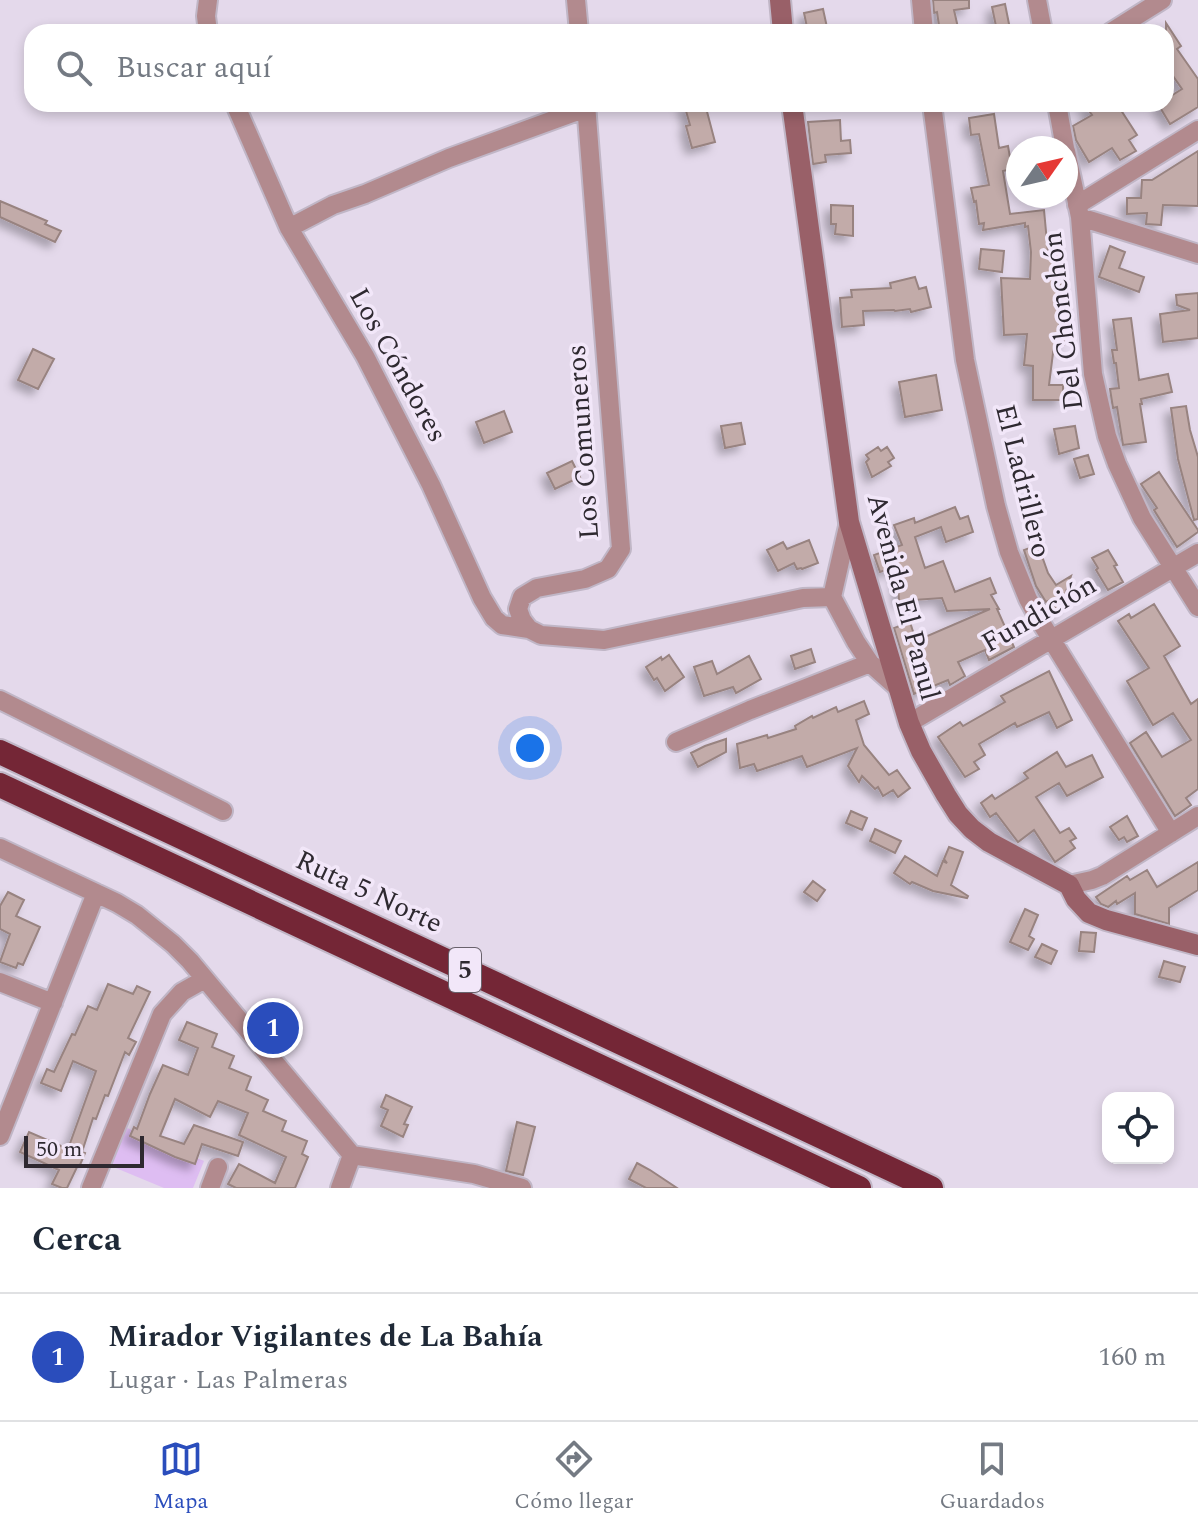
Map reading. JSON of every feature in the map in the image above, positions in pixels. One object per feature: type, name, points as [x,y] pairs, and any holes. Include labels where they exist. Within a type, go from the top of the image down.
[{"type":"highway","name":"Ruta 5 Norte","points":[[0,752],[931,1188]]},
{"type":"highway","name":"5","points":[[0,785],[859,1188]]},
{"type":"street","points":[[207,24],[208,0]]},
{"type":"street","points":[[576,0],[578,24]]},
{"type":"street","points":[[780,0],[782,24]]},
{"type":"street","points":[[921,0],[923,24]]},
{"type":"street","points":[[1037,0],[1042,24]]},
{"type":"street","points":[[1124,24],[1162,0]]},
{"type":"street","name":"Los Cóndores","points":[[238,112],[289,228],[371,369],[431,485],[488,608],[502,625],[529,629]]},
{"type":"street","points":[[289,228],[333,205],[570,112]]},
{"type":"street","name":"Los Comuneros","points":[[529,629],[518,609],[522,597],[537,588],[585,579],[608,569],[621,549],[586,112]]},
{"type":"street","name":"Avenida El Panul","points":[[793,112],[849,522],[897,687],[921,751],[958,814],[972,829],[989,842],[1069,885],[1076,899],[1089,913],[1198,945]]},
{"type":"street","name":"El Ladrillero","points":[[933,112],[965,360],[1009,552],[1028,599],[1051,640],[1171,833]]},
{"type":"street","name":"Del Chonchón","points":[[1059,112],[1063,136]]},
{"type":"street","points":[[1078,211],[1198,130]]},
{"type":"street","name":"Del Chonchón","points":[[1077,208],[1089,343],[1107,436],[1135,505],[1198,607]]},
{"type":"street","points":[[1078,211],[1198,254]]},
{"type":"street","points":[[849,522],[832,597],[870,663],[897,687]]},
{"type":"street","name":"Fundición","points":[[909,723],[1198,553]]},
{"type":"street","points":[[529,629],[541,635],[604,640],[803,598],[832,597]]},
{"type":"street","points":[[676,742],[870,663]]},
{"type":"street","points":[[0,700],[223,811]]},
{"type":"street","points":[[1069,885],[1102,876],[1198,816]]},
{"type":"street","points":[[0,848],[127,909],[182,952],[352,1155],[474,1174],[522,1188]]},
{"type":"street","points":[[0,1136],[8,1092],[53,1003],[96,893]]},
{"type":"street","points":[[91,1188],[162,1014],[182,992],[205,979]]},
{"type":"street","points":[[0,982],[53,1003]]},
{"type":"street","points":[[340,1188],[352,1155]]},
{"type":"street","points":[[210,1188],[218,1167]]},
{"type":"shaded area","points":[[127,1128],[204,1161],[193,1188],[164,1188],[111,1166]]},
{"type":"building","points":[[933,0],[969,0],[969,8],[954,10],[957,24],[939,24],[937,12],[934,13]]},
{"type":"building","points":[[1005,4],[1009,24],[996,24],[992,7]]},
{"type":"building","points":[[823,9],[826,24],[806,24],[804,13]]},
{"type":"building","points":[[1174,35],[1181,46],[1177,49],[1198,79],[1198,107],[1170,124],[1163,112],[1174,112],[1174,94],[1182,89],[1174,78]]},
{"type":"building","points":[[686,112],[707,112],[715,142],[692,148],[686,126],[690,125]]},
{"type":"building","points":[[1090,112],[1122,112],[1137,135],[1129,140],[1136,151],[1120,160],[1112,148],[1089,162],[1078,143],[1073,126],[1092,115]]},
{"type":"building","points":[[994,114],[999,148],[1006,146],[1006,170],[1003,171],[1006,208],[1009,208],[1010,214],[1044,210],[1048,253],[1060,253],[1059,328],[1063,328],[1064,345],[1054,345],[1049,385],[1063,385],[1063,400],[1033,400],[1033,366],[1024,365],[1027,334],[1004,335],[1001,278],[1030,279],[1028,226],[1025,227],[1025,223],[983,230],[984,223],[979,224],[971,188],[989,185],[979,134],[971,135],[969,118]]},
{"type":"building","points":[[840,120],[841,141],[850,140],[851,153],[825,155],[826,162],[813,164],[808,122]]},
{"type":"building","points":[[1198,151],[1198,206],[1163,205],[1161,225],[1146,224],[1147,213],[1127,214],[1127,198],[1141,198],[1142,180],[1152,180]]},
{"type":"building","points":[[0,201],[47,221],[45,224],[61,231],[55,242],[0,217]]},
{"type":"building","points":[[831,205],[853,206],[853,236],[835,234],[836,224],[831,224]]},
{"type":"building","points":[[1110,246],[1125,252],[1119,268],[1144,277],[1139,292],[1099,277]]},
{"type":"building","points":[[981,249],[1004,251],[1002,272],[979,269]]},
{"type":"building","points":[[915,277],[919,289],[926,287],[931,307],[911,312],[910,309],[863,311],[864,325],[842,327],[840,298],[852,297],[851,290],[891,288],[890,283]]},
{"type":"building","points":[[1198,293],[1198,338],[1163,342],[1160,314],[1190,310],[1177,305],[1176,295]]},
{"type":"building","points":[[1131,318],[1139,380],[1168,374],[1172,392],[1141,399],[1146,442],[1123,445],[1117,407],[1113,408],[1110,389],[1119,388],[1112,350],[1117,350],[1113,320]]},
{"type":"building","points":[[33,349],[54,359],[38,389],[18,380]]},
{"type":"building","points":[[936,375],[942,410],[905,417],[899,382]]},
{"type":"building","points":[[1186,406],[1198,457],[1198,519],[1194,520],[1178,459],[1171,408]]},
{"type":"building","points":[[504,411],[512,432],[484,443],[476,422]]},
{"type":"building","points":[[741,423],[745,444],[725,448],[721,426]]},
{"type":"building","points":[[1075,426],[1079,448],[1059,454],[1054,429]]},
{"type":"building","points":[[878,447],[881,451],[887,447],[894,458],[888,462],[891,466],[872,477],[866,455]]},
{"type":"building","points":[[1088,455],[1094,474],[1080,478],[1074,459]]},
{"type":"building","points":[[572,461],[580,477],[555,489],[547,473]]},
{"type":"building","points":[[1159,472],[1198,530],[1177,547],[1141,484]]},
{"type":"building","points":[[955,507],[960,519],[968,516],[973,532],[946,542],[941,527],[915,537],[925,568],[943,561],[955,592],[990,578],[996,593],[991,595],[1014,647],[989,660],[985,650],[958,662],[965,676],[950,685],[948,680],[914,694],[894,628],[910,622],[916,641],[990,609],[947,611],[942,598],[899,601],[897,566],[880,572],[874,555],[902,545],[894,525],[914,518],[915,523]]},
{"type":"building","points":[[809,540],[818,563],[797,569],[794,563],[778,571],[767,550],[783,542],[787,549]]},
{"type":"building","points":[[1038,545],[1056,585],[1071,576],[1059,614],[1050,600],[1046,602],[1036,586],[1024,550]]},
{"type":"building","points":[[1108,550],[1123,582],[1108,590],[1092,558]]},
{"type":"building","points":[[1154,604],[1180,646],[1164,656],[1191,704],[1198,699],[1198,789],[1186,798],[1191,805],[1175,816],[1130,743],[1146,732],[1162,757],[1191,740],[1173,713],[1153,725],[1127,681],[1149,668],[1118,621],[1129,614],[1131,618]]},
{"type":"building","points":[[811,649],[815,662],[795,669],[791,656]]},
{"type":"building","points":[[669,655],[684,677],[665,691],[646,667]]},
{"type":"building","points":[[749,656],[761,679],[736,693],[733,687],[704,696],[694,667],[712,661],[717,674]]},
{"type":"building","points":[[1049,671],[1072,720],[1057,728],[1049,712],[1017,727],[1015,723],[979,744],[985,755],[974,762],[979,769],[965,777],[938,737],[960,722],[963,726],[1005,702],[1001,696]]},
{"type":"building","points":[[864,701],[869,714],[856,720],[864,745],[889,775],[897,770],[910,788],[898,797],[893,790],[883,796],[878,787],[875,789],[862,776],[859,782],[848,766],[857,748],[807,767],[802,756],[757,771],[754,764],[740,768],[737,744],[796,729],[795,726],[812,716],[836,707],[838,712]]},
{"type":"building","points":[[726,739],[726,752],[698,767],[691,753]]},
{"type":"building","points":[[1057,752],[1066,767],[1092,755],[1103,777],[1067,796],[1059,783],[1036,797],[1060,833],[1069,828],[1076,838],[1070,841],[1075,848],[1055,862],[1034,830],[1018,842],[996,813],[990,817],[981,803],[992,795],[995,799],[1028,778],[1024,773]]},
{"type":"building","points":[[851,811],[867,818],[862,830],[846,823]]},
{"type":"building","points":[[1127,816],[1138,836],[1127,842],[1124,837],[1119,840],[1110,827]]},
{"type":"building","points":[[875,829],[901,841],[895,853],[870,841]]},
{"type":"building","points":[[949,847],[963,852],[951,885],[967,898],[933,891],[912,882],[910,884],[894,873],[905,856],[937,876],[943,861],[947,863],[944,859]]},
{"type":"building","points":[[1198,862],[1198,890],[1169,908],[1169,924],[1135,914],[1135,893],[1108,907],[1096,897],[1127,876],[1130,880],[1147,870],[1157,887]]},
{"type":"building","points":[[813,881],[825,890],[817,901],[804,892]]},
{"type":"building","points":[[8,892],[24,900],[16,916],[40,927],[23,965],[18,963],[16,968],[0,962],[10,934],[0,929],[0,906]]},
{"type":"building","points":[[1025,909],[1038,915],[1029,936],[1034,939],[1028,950],[1010,942]]},
{"type":"building","points":[[1081,932],[1096,933],[1094,952],[1079,951]]},
{"type":"building","points":[[1042,944],[1057,951],[1051,964],[1035,957]]},
{"type":"building","points":[[1164,961],[1185,967],[1180,982],[1159,977]]},
{"type":"building","points":[[108,984],[133,994],[137,986],[150,992],[128,1038],[136,1042],[129,1055],[125,1052],[108,1096],[105,1095],[96,1119],[93,1118],[80,1165],[67,1188],[62,1188],[52,1184],[59,1170],[20,1152],[29,1132],[68,1149],[96,1071],[73,1061],[61,1091],[41,1083],[47,1069],[54,1072],[88,1006],[97,1010]]},
{"type":"building","points":[[187,1022],[217,1034],[212,1047],[234,1056],[229,1068],[251,1077],[246,1090],[268,1100],[263,1111],[286,1121],[282,1131],[307,1141],[302,1154],[308,1157],[295,1188],[236,1188],[228,1184],[239,1164],[275,1183],[286,1157],[239,1135],[248,1113],[218,1101],[210,1117],[175,1099],[160,1136],[184,1144],[194,1125],[243,1142],[238,1156],[202,1144],[195,1164],[130,1136],[134,1127],[137,1129],[163,1065],[188,1075],[198,1048],[179,1040]]},
{"type":"building","points":[[386,1095],[412,1107],[404,1124],[408,1125],[403,1137],[381,1126],[388,1110],[381,1107]]},
{"type":"building","points":[[517,1122],[535,1127],[523,1175],[506,1171]]},
{"type":"building","points":[[637,1163],[677,1188],[646,1188],[629,1179]]},
{"type":"place","name":"Mirador Vigilantes de La Bahía","points":[[273,1028]]}]
